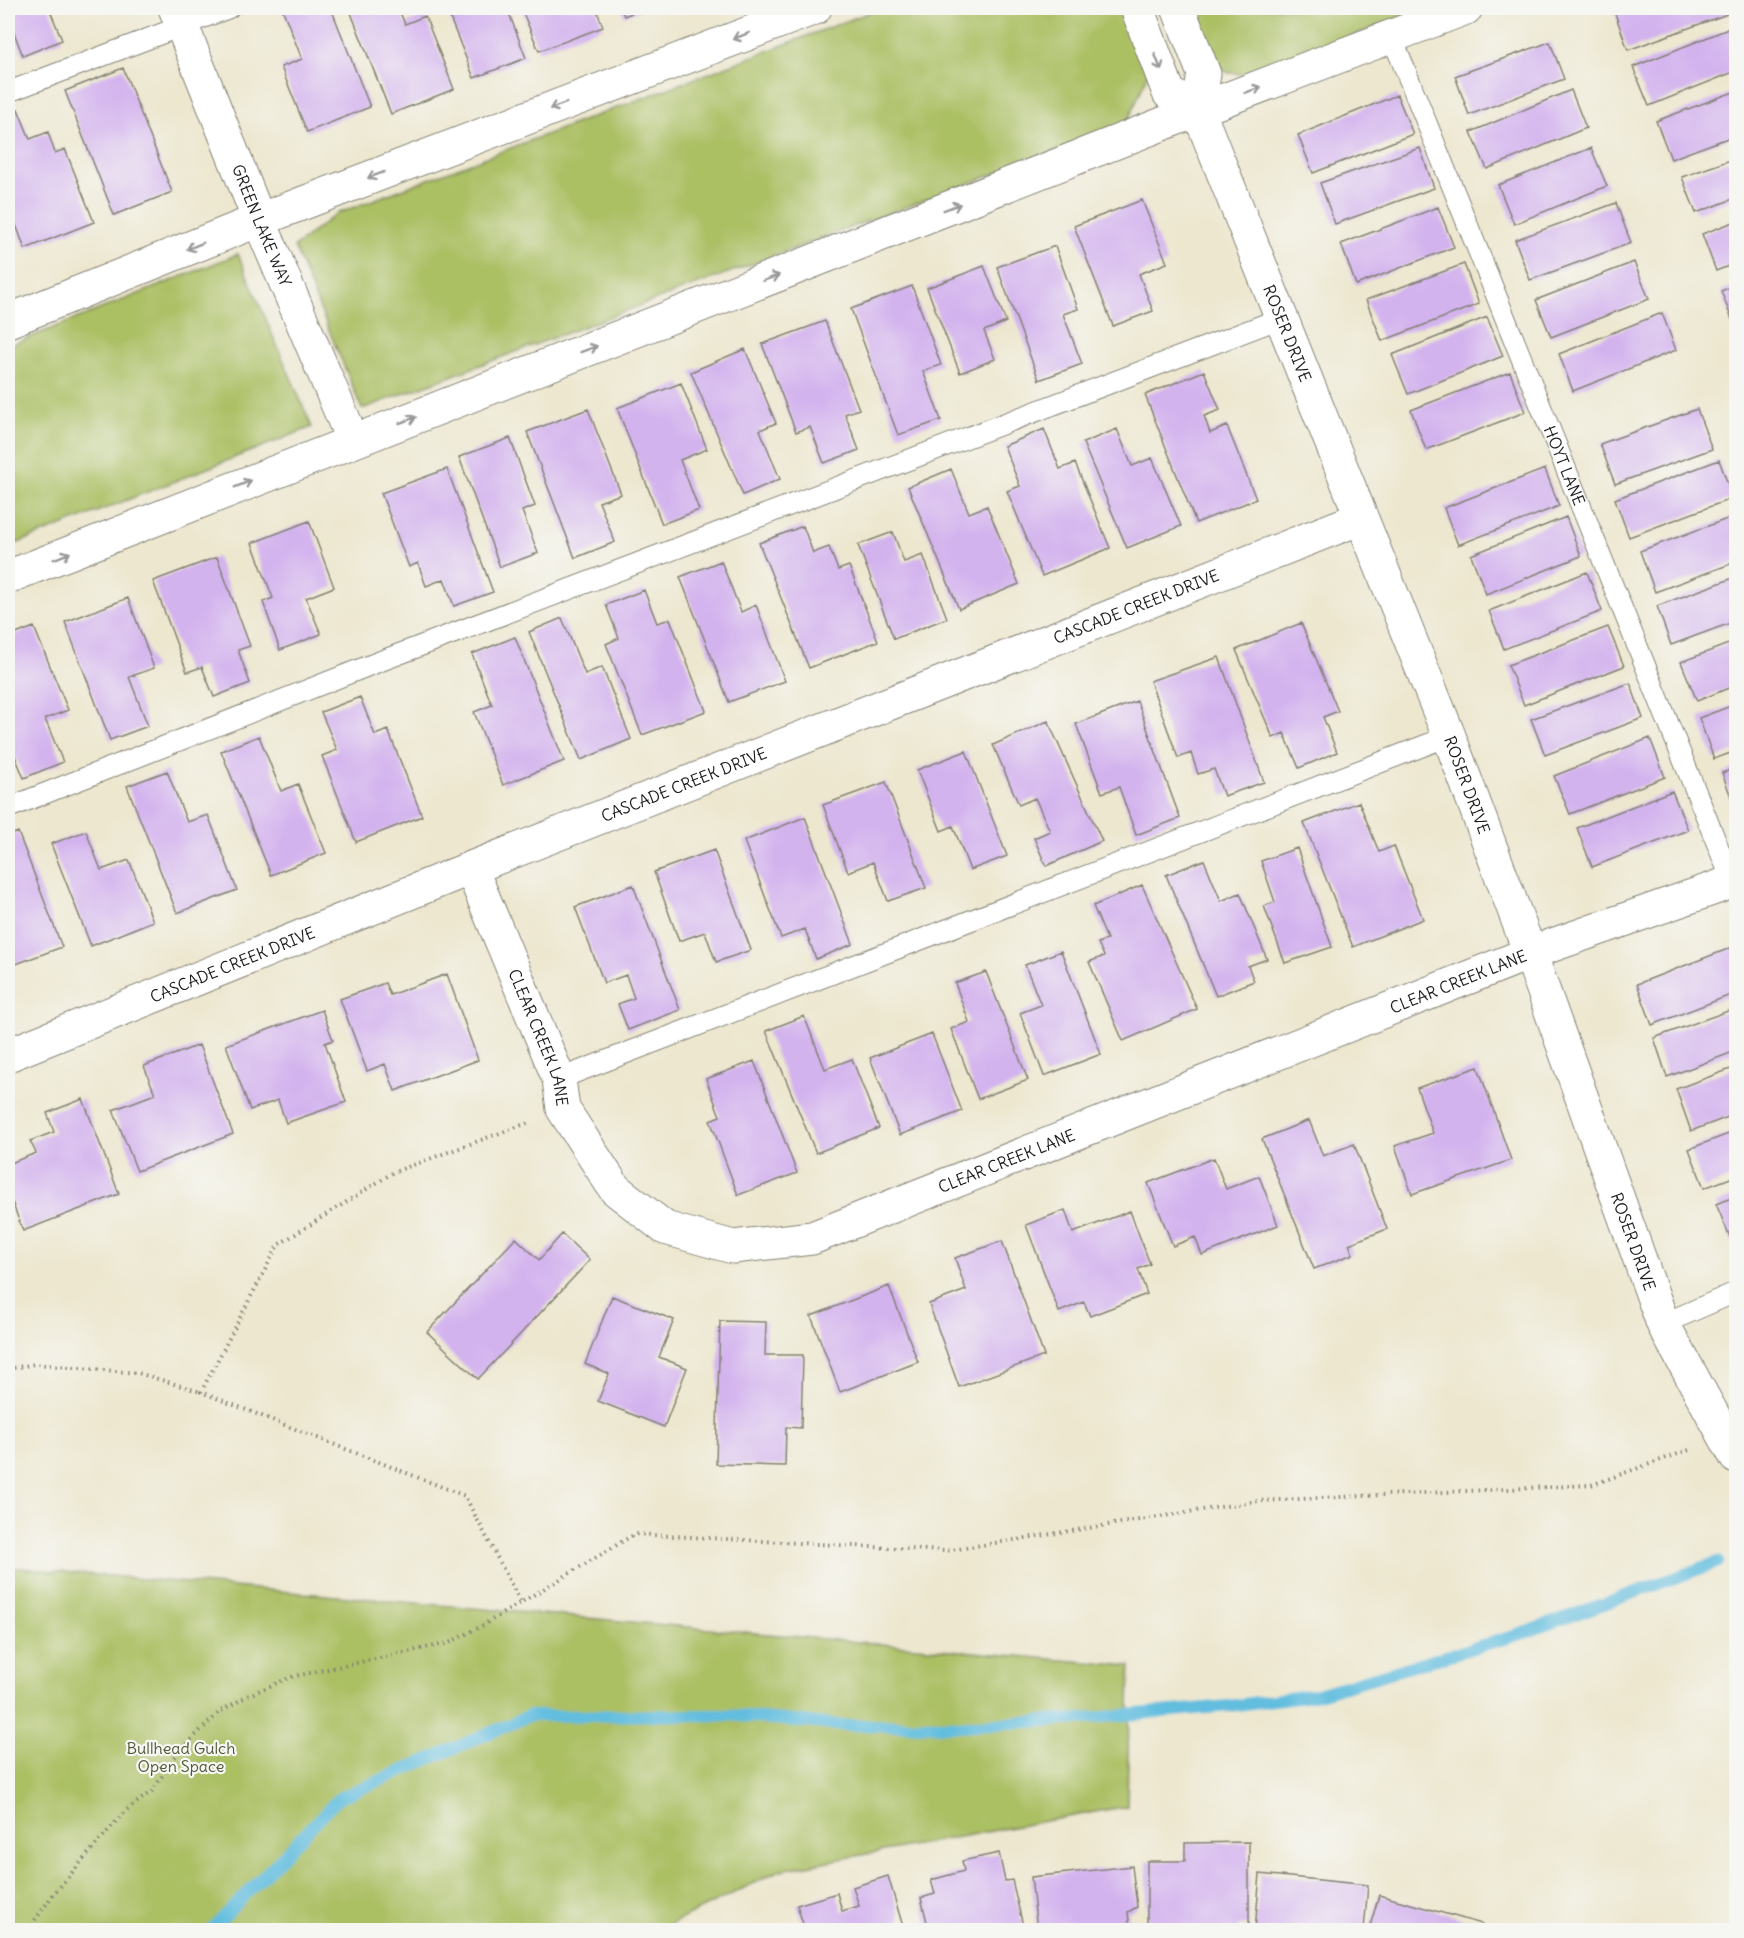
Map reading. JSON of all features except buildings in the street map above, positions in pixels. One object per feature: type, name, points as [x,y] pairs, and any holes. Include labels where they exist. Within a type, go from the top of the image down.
[{"type":"street","points":[[8,321],[259,220],[815,8]]},
{"type":"street","points":[[1137,8],[1170,93],[1198,110]]},
{"type":"street","points":[[1178,8],[1204,74],[1198,110]]},
{"type":"street","points":[[8,577],[1198,110],[1466,8]]},
{"type":"street","name":"GREEN LAKE WAY","points":[[178,16],[259,220],[353,441]]},
{"type":"street","name":"ROSER DRIVE","points":[[1198,110],[1449,736],[1530,953],[1663,1324],[1731,1447]]},
{"type":"street","name":"CASCADE CREEK DRIVE","points":[[8,1055],[471,868],[1361,518]]},
{"type":"street","name":"CLEAR CREEK LANE","points":[[471,868],[561,1094],[615,1189],[665,1228],[733,1248],[812,1238],[1530,953],[1734,888]]},
{"type":"lane","points":[[8,92],[178,16],[229,8]]},
{"type":"lane","name":"HOYT LANE","points":[[1392,36],[1734,888]]},
{"type":"lane","points":[[8,808],[385,660],[1281,318]]},
{"type":"lane","points":[[561,1094],[1449,736]]},
{"type":"lane","points":[[1663,1324],[1737,1292]]},
{"type":"path","points":[[201,1392],[278,1245],[394,1172],[561,1094]]},
{"type":"path","points":[[8,1369],[35,1364],[138,1373],[201,1392],[465,1496],[520,1602]]},
{"type":"path","points":[[28,1930],[52,1896],[124,1812],[152,1791],[180,1750],[221,1711],[249,1695],[291,1677],[449,1643],[636,1534],[945,1551],[1257,1501],[1591,1485],[1731,1447]]},
{"type":"green space","points":[[881,8],[1117,8],[1149,72],[1126,125],[362,409],[294,247],[336,214]]},
{"type":"green space","points":[[1186,8],[1423,8],[1254,75],[1228,73],[1203,56]]},
{"type":"green space","points":[[238,254],[312,427],[8,547],[8,346]]},
{"type":"green space","name":"Bullhead Gulch Open Space","points":[[8,1567],[1130,1666],[1127,1806],[780,1870],[659,1930],[8,1930]]},
{"type":"waterway","points":[[211,1930],[339,1798],[529,1716],[729,1715],[836,1725],[958,1726],[1080,1719],[1229,1706],[1318,1694],[1524,1633],[1718,1562]]}]
